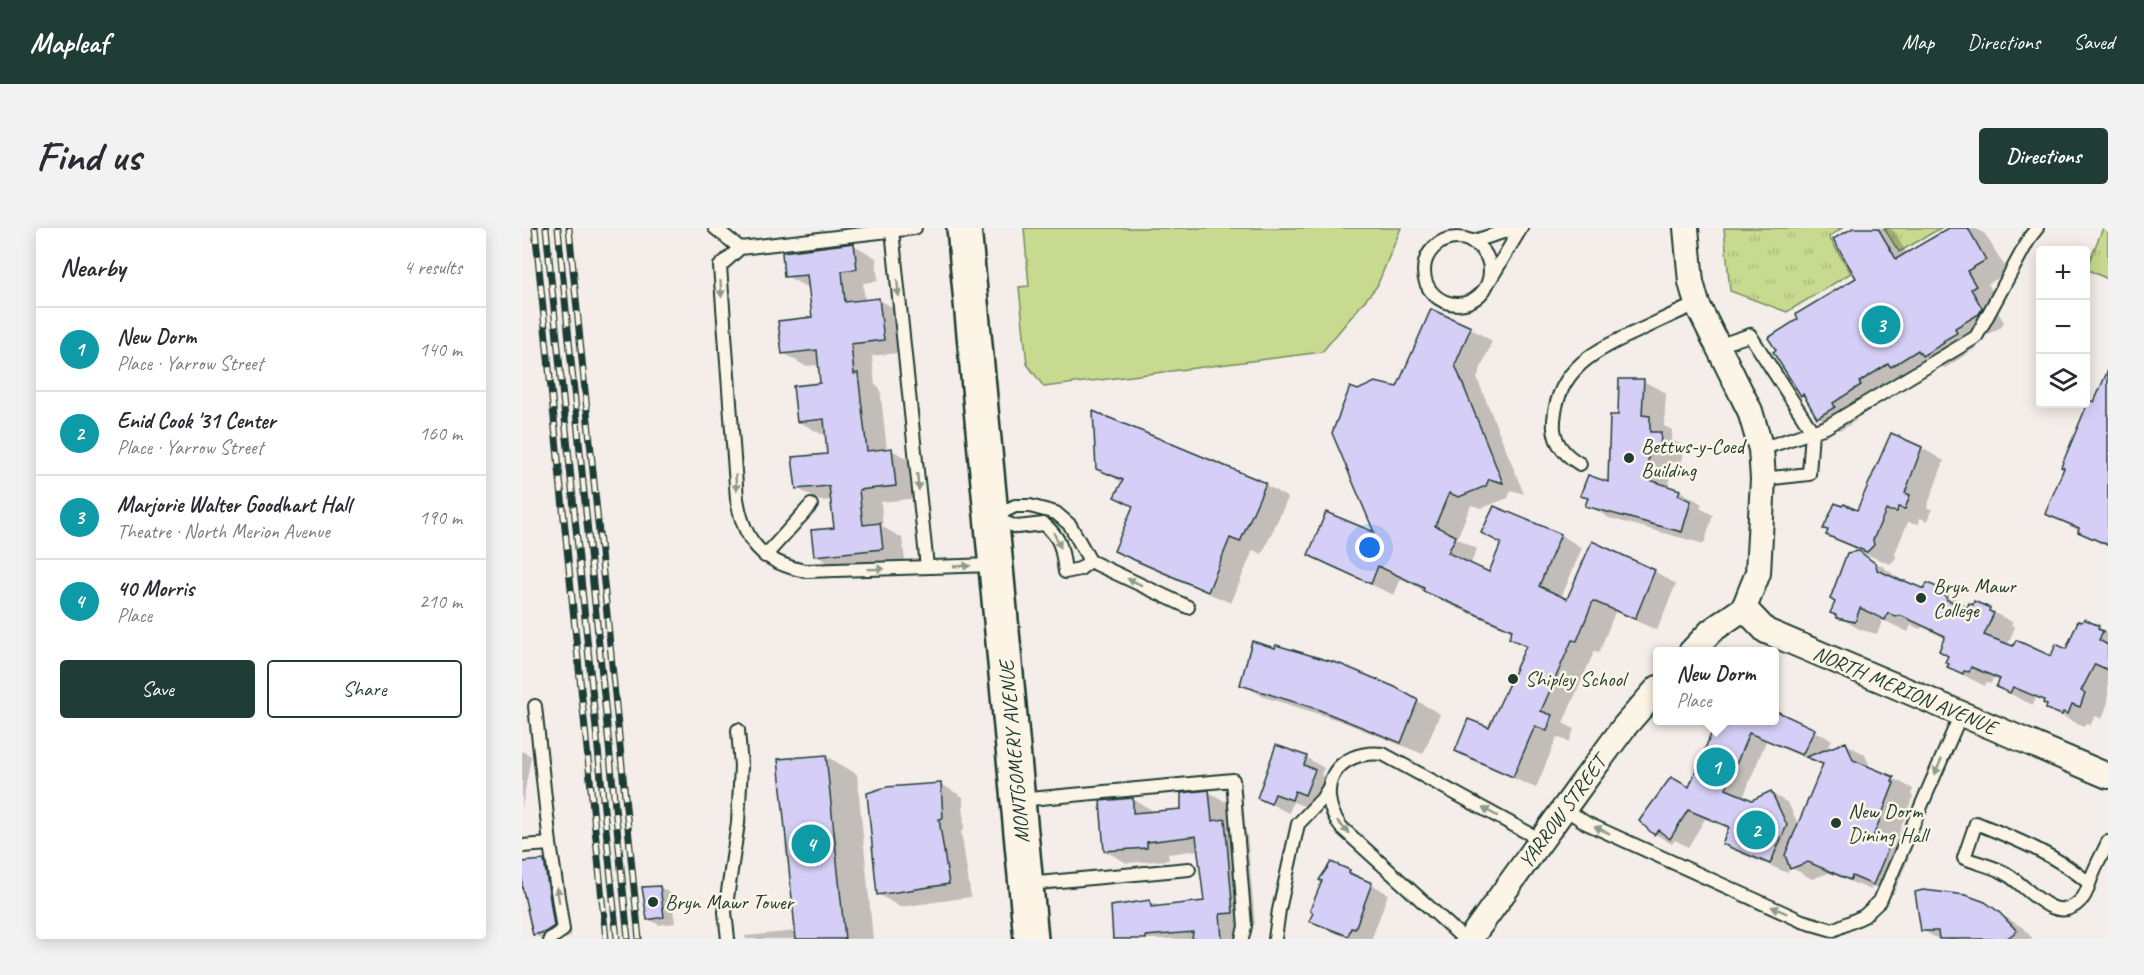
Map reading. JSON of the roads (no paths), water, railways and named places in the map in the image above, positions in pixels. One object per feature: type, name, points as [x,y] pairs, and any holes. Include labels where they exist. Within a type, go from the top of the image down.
[{"type":"main road","points":[[964,228],[992,517]]},
{"type":"main road","name":"MONTGOMERY AVENUE","points":[[992,517],[1031,939]]},
{"type":"street","points":[[1686,228],[1690,282],[1697,304],[1750,411],[1761,448],[1763,479],[1758,573],[1744,608],[1711,631],[1695,647]]},
{"type":"street","name":"NORTH MERION AVENUE","points":[[1744,608],[1766,631],[2108,776]]},
{"type":"street","name":"YARROW STREET","points":[[1470,939],[1624,727],[1653,694]]},
{"type":"lane","points":[[715,228],[740,248]]},
{"type":"lane","points":[[915,228],[740,248],[720,266],[740,520],[750,540],[765,556],[784,566],[805,571],[996,565]]},
{"type":"lane","points":[[1472,242],[1516,228]]},
{"type":"lane","points":[[1488,283],[1490,274],[1486,255],[1472,242],[1450,239],[1439,243],[1431,251],[1426,261],[1424,272],[1433,293],[1441,300],[1452,304],[1463,304],[1482,293],[1488,283],[1521,228]]},
{"type":"lane","points":[[1761,448],[1826,427],[1976,337],[2037,228]]},
{"type":"lane","points":[[892,230],[927,567]]},
{"type":"lane","points":[[1580,464],[1567,457],[1557,444],[1553,424],[1555,405],[1564,385],[1577,366],[1591,354],[1607,345],[1697,304]]},
{"type":"lane","points":[[1717,346],[1750,335],[1812,431],[1809,474],[1763,479]]},
{"type":"lane","points":[[765,556],[811,505]]},
{"type":"lane","points":[[992,517],[1015,506],[1030,506],[1056,513],[1070,525],[1090,561],[1188,607]]},
{"type":"lane","points":[[992,517],[1017,527],[1044,524],[1054,532],[1060,542],[1065,572],[1080,569],[1090,561]]},
{"type":"lane","points":[[535,706],[550,844],[563,930],[550,939]]},
{"type":"lane","points":[[1564,808],[1586,823],[1802,921],[1833,930],[1864,915],[1880,901],[1961,714]]},
{"type":"lane","points":[[728,939],[725,912],[738,823],[741,766],[738,730]]},
{"type":"lane","points":[[1275,939],[1298,824],[1322,799],[1334,774],[1355,756],[1369,753],[1383,754],[1541,840]]},
{"type":"lane","points":[[1018,801],[1233,780],[1245,926],[1242,939]]},
{"type":"lane","points":[[1329,787],[1328,802],[1341,827],[1464,939]]},
{"type":"lane","points":[[2089,883],[2031,845],[1976,823],[1964,858],[2005,873],[2046,905],[2055,909],[2073,906],[2081,900],[2086,892],[2108,842]]},
{"type":"lane","points":[[522,846],[550,844]]},
{"type":"lane","points":[[1026,885],[1189,869]]},
{"type":"railway","points":[[535,228],[606,939]]},
{"type":"railway","points":[[546,228],[617,939]]},
{"type":"railway","points":[[558,228],[628,939]]},
{"type":"railway","points":[[569,228],[639,939]]},
{"type":"place","name":"Marjorie Walter Goodhart Hall","points":[[1881,325]]},
{"type":"place","name":"Bettws-y-Coed Building","points":[[1629,458]]},
{"type":"place","name":"Bryn Mawr College","points":[[1921,598]]},
{"type":"place","name":"Shipley School","points":[[1513,679]]},
{"type":"place","name":"New Dorm","points":[[1716,767]]},
{"type":"place","name":"New Dorm Dining Hall","points":[[1836,823]]},
{"type":"place","name":"Enid Cook '31 Center","points":[[1756,830]]},
{"type":"place","name":"40 Morris","points":[[811,844]]},
{"type":"place","name":"Bryn Mawr Tower","points":[[653,902]]}]
